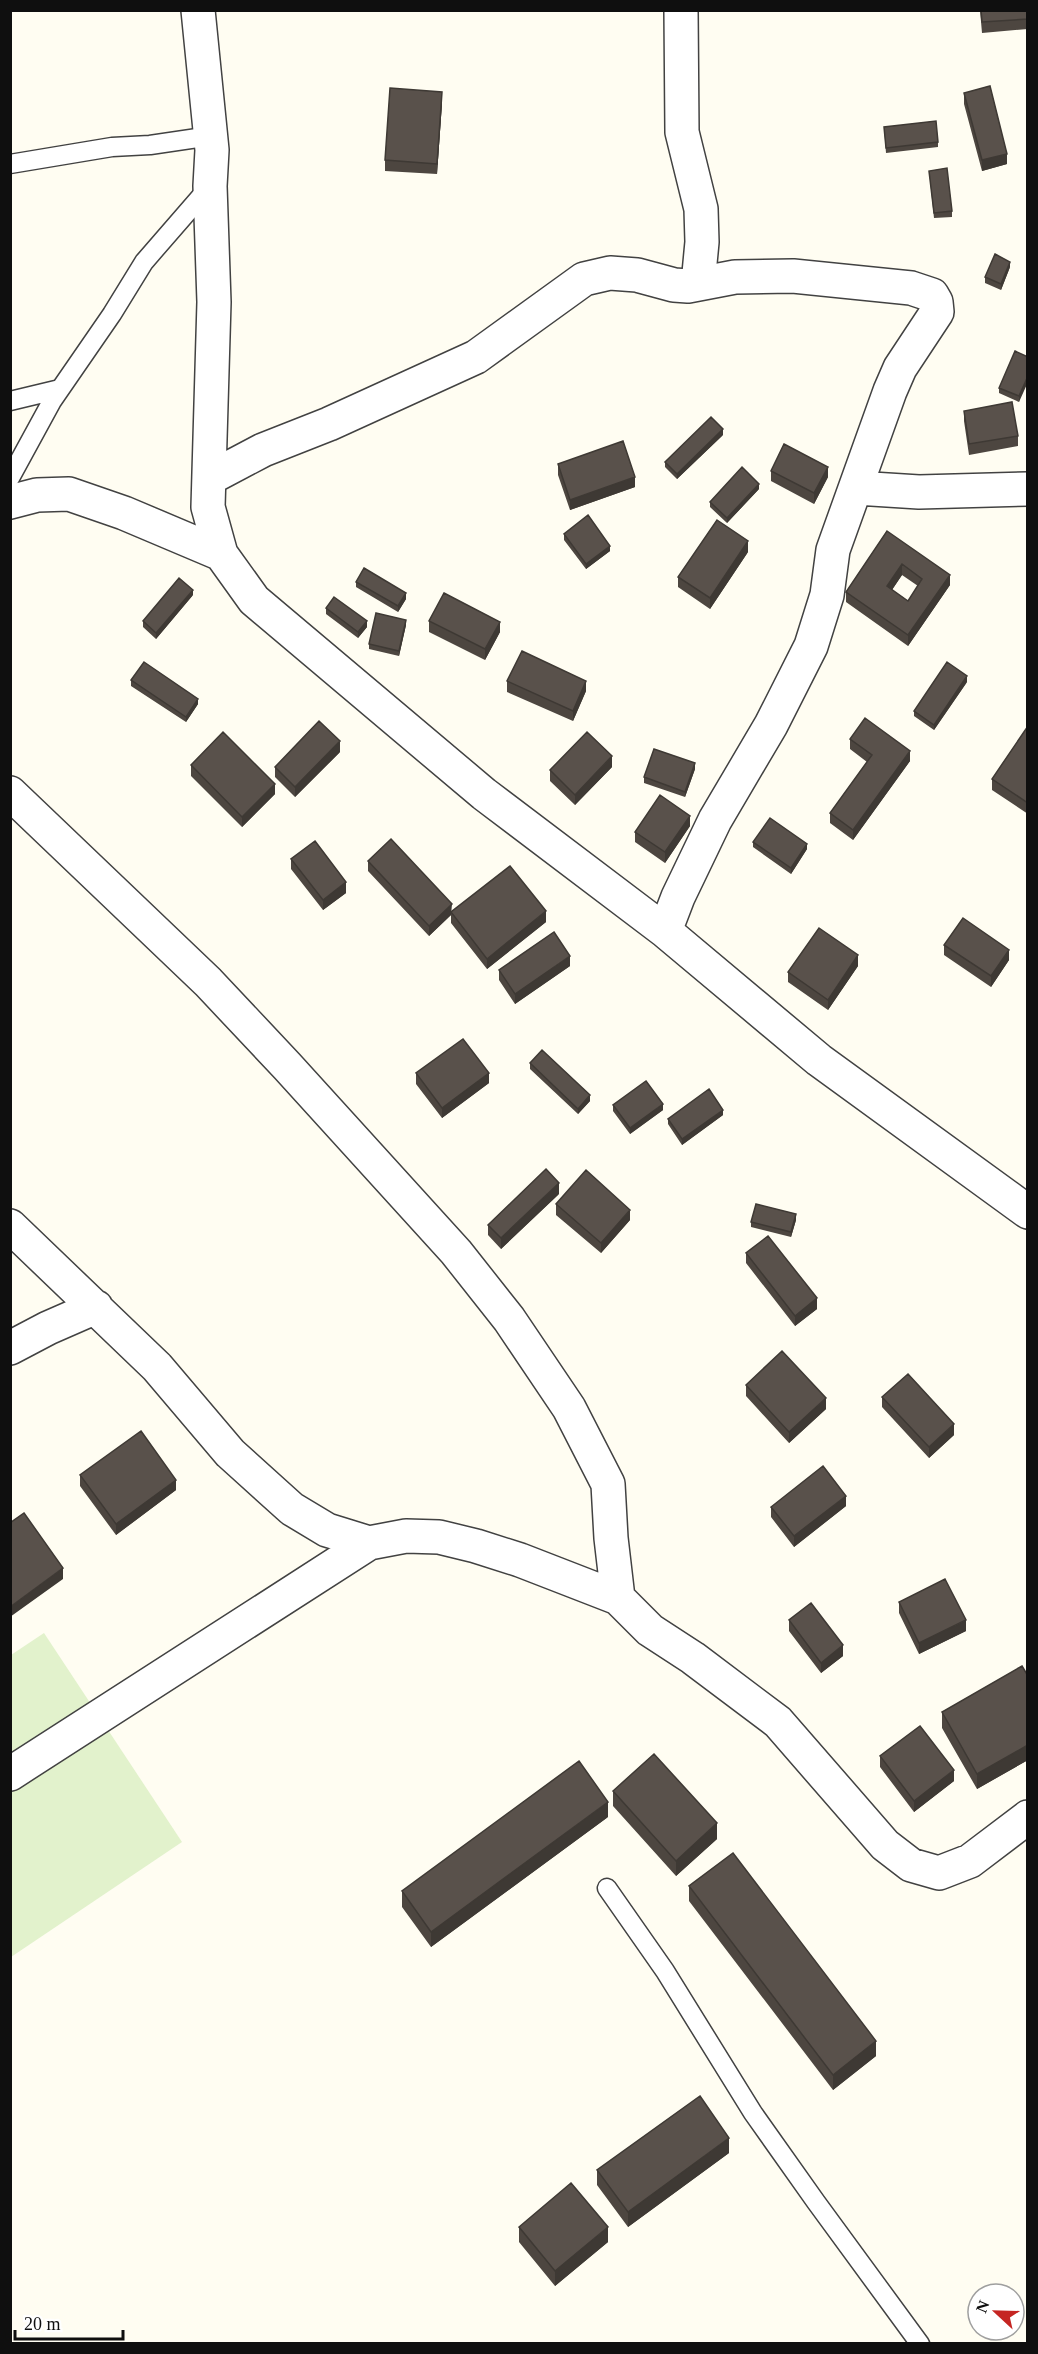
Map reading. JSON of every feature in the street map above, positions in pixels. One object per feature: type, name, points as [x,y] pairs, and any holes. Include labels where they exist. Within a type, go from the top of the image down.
[{"type":"street","points":[[198,10],[211,136],[210,186],[214,302],[208,507],[221,554],[254,600],[484,794],[665,931],[819,1060],[1028,1212]]},
{"type":"street","points":[[681,10],[682,132],[701,209],[702,242],[698,284]]},
{"type":"street","points":[[210,478],[263,450],[329,424],[476,357],[584,279],[610,273],[637,275],[674,285],[698,284],[735,277],[793,276],[911,288],[932,295],[936,302],[937,312],[900,369],[833,550],[827,595],[811,646],[771,725],[715,820],[678,897],[665,931]]},
{"type":"street","points":[[856,488],[919,492],[1028,489]]},
{"type":"street","points":[[10,502],[37,495],[69,494],[124,513],[221,554]]},
{"type":"street","points":[[10,793],[208,982],[456,1252],[508,1319],[569,1408],[608,1484],[618,1598]]},
{"type":"street","points":[[10,1226],[157,1367],[230,1453],[292,1509],[327,1530],[369,1543]]},
{"type":"street","points":[[10,1348],[96,1307]]},
{"type":"street","points":[[10,1774],[369,1543],[406,1536],[439,1537],[520,1560],[618,1598],[651,1630],[693,1658],[778,1722],[885,1845],[910,1865],[939,1873],[970,1861],[1028,1817]]},
{"type":"lane","points":[[10,164],[112,147],[150,145],[211,136]]},
{"type":"lane","points":[[10,478],[60,389],[112,314],[144,262],[210,186]]},
{"type":"lane","points":[[10,400],[60,389]]},
{"type":"lane","points":[[607,1888],[664,1971],[753,2113],[920,2343]]},
{"type":"green space","points":[[44,1633],[182,1842],[11,1957],[11,1655]]},
{"type":"building","points":[[981,10],[1028,10],[1028,19],[982,22]]},
{"type":"building","points":[[990,86],[1007,154],[982,160],[964,93]]},
{"type":"building","points":[[390,88],[442,92],[437,164],[385,160]]},
{"type":"building","points":[[936,121],[938,142],[886,148],[884,127]]},
{"type":"building","points":[[947,168],[952,211],[934,213],[929,171]]},
{"type":"building","points":[[995,254],[1010,262],[1001,284],[985,277]]},
{"type":"building","points":[[1015,351],[1028,357],[1028,376],[1019,396],[999,388]]},
{"type":"building","points":[[1012,402],[1018,436],[969,444],[964,411]]},
{"type":"building","points":[[711,417],[723,429],[677,474],[665,462]]},
{"type":"building","points":[[623,441],[635,477],[570,500],[558,464]]},
{"type":"building","points":[[784,444],[828,467],[814,493],[771,471]]},
{"type":"building","points":[[742,467],[759,484],[727,518],[710,502]]},
{"type":"building","points":[[588,515],[610,546],[586,564],[564,534]]},
{"type":"building","points":[[717,520],[748,541],[710,598],[678,577]]},
{"type":"building","points":[[887,531],[950,575],[908,635],[846,592]],"holes":[[[902,564],[922,579],[908,601],[887,586]]]},
{"type":"building","points":[[364,568],[406,593],[398,606],[356,582]]},
{"type":"building","points":[[179,578],[193,590],[156,633],[143,621]]},
{"type":"building","points":[[444,593],[500,622],[485,649],[429,621]]},
{"type":"building","points":[[334,597],[367,621],[358,632],[326,608]]},
{"type":"building","points":[[376,613],[406,620],[399,651],[369,644]]},
{"type":"building","points":[[522,651],[586,681],[573,711],[507,681]]},
{"type":"building","points":[[144,662],[198,699],[186,717],[131,680]]},
{"type":"building","points":[[947,662],[967,676],[934,725],[914,711]]},
{"type":"building","points":[[865,718],[910,751],[853,830],[830,813],[872,755],[850,739]]},
{"type":"building","points":[[319,721],[340,741],[295,787],[275,767]]},
{"type":"building","points":[[1028,726],[1028,803],[992,779]]},
{"type":"building","points":[[223,732],[275,784],[242,817],[191,765]]},
{"type":"building","points":[[587,732],[612,756],[575,795],[550,770]]},
{"type":"building","points":[[654,749],[695,763],[685,792],[644,777]]},
{"type":"building","points":[[660,795],[690,816],[665,852],[635,832]]},
{"type":"building","points":[[770,818],[807,844],[791,868],[753,842]]},
{"type":"building","points":[[391,839],[452,904],[429,926],[368,861]]},
{"type":"building","points":[[315,841],[346,882],[323,900],[291,859]]},
{"type":"building","points":[[510,866],[546,911],[487,959],[451,912]]},
{"type":"building","points":[[963,918],[1009,950],[991,976],[944,945]]},
{"type":"building","points":[[819,928],[858,955],[828,1000],[788,972]]},
{"type":"building","points":[[554,932],[570,956],[515,994],[499,970]]},
{"type":"building","points":[[463,1039],[489,1073],[442,1108],[416,1073]]},
{"type":"building","points":[[542,1050],[590,1095],[578,1109],[530,1063]]},
{"type":"building","points":[[646,1081],[663,1104],[630,1128],[613,1105]]},
{"type":"building","points":[[709,1089],[723,1110],[682,1139],[668,1119]]},
{"type":"building","points":[[546,1169],[559,1183],[501,1238],[488,1225]]},
{"type":"building","points":[[586,1170],[630,1210],[601,1243],[556,1204]]},
{"type":"building","points":[[756,1204],[796,1214],[791,1232],[751,1222]]},
{"type":"building","points":[[768,1236],[817,1298],[795,1316],[746,1253]]},
{"type":"building","points":[[782,1351],[826,1398],[789,1432],[746,1385]]},
{"type":"building","points":[[908,1374],[954,1424],[929,1447],[882,1397]]},
{"type":"building","points":[[141,1431],[176,1480],[116,1524],[80,1475]]},
{"type":"building","points":[[823,1466],[846,1496],[794,1536],[771,1507]]},
{"type":"building","points":[[24,1513],[63,1568],[10,1607],[10,1523]]},
{"type":"building","points":[[945,1579],[966,1620],[919,1643],[899,1602]]},
{"type":"building","points":[[811,1603],[843,1645],[821,1663],[789,1620]]},
{"type":"building","points":[[1022,1666],[1028,1676],[1028,1745],[977,1774],[942,1712]]},
{"type":"building","points":[[920,1726],[954,1770],[914,1801],[880,1756]]},
{"type":"building","points":[[654,1754],[717,1823],[676,1861],[613,1791]]},
{"type":"building","points":[[579,1761],[608,1802],[431,1932],[402,1891]]},
{"type":"building","points":[[733,1853],[876,2041],[833,2075],[689,1886]]},
{"type":"building","points":[[700,2096],[729,2138],[628,2212],[597,2170]]},
{"type":"building","points":[[571,2183],[608,2227],[555,2271],[519,2227]]}]
